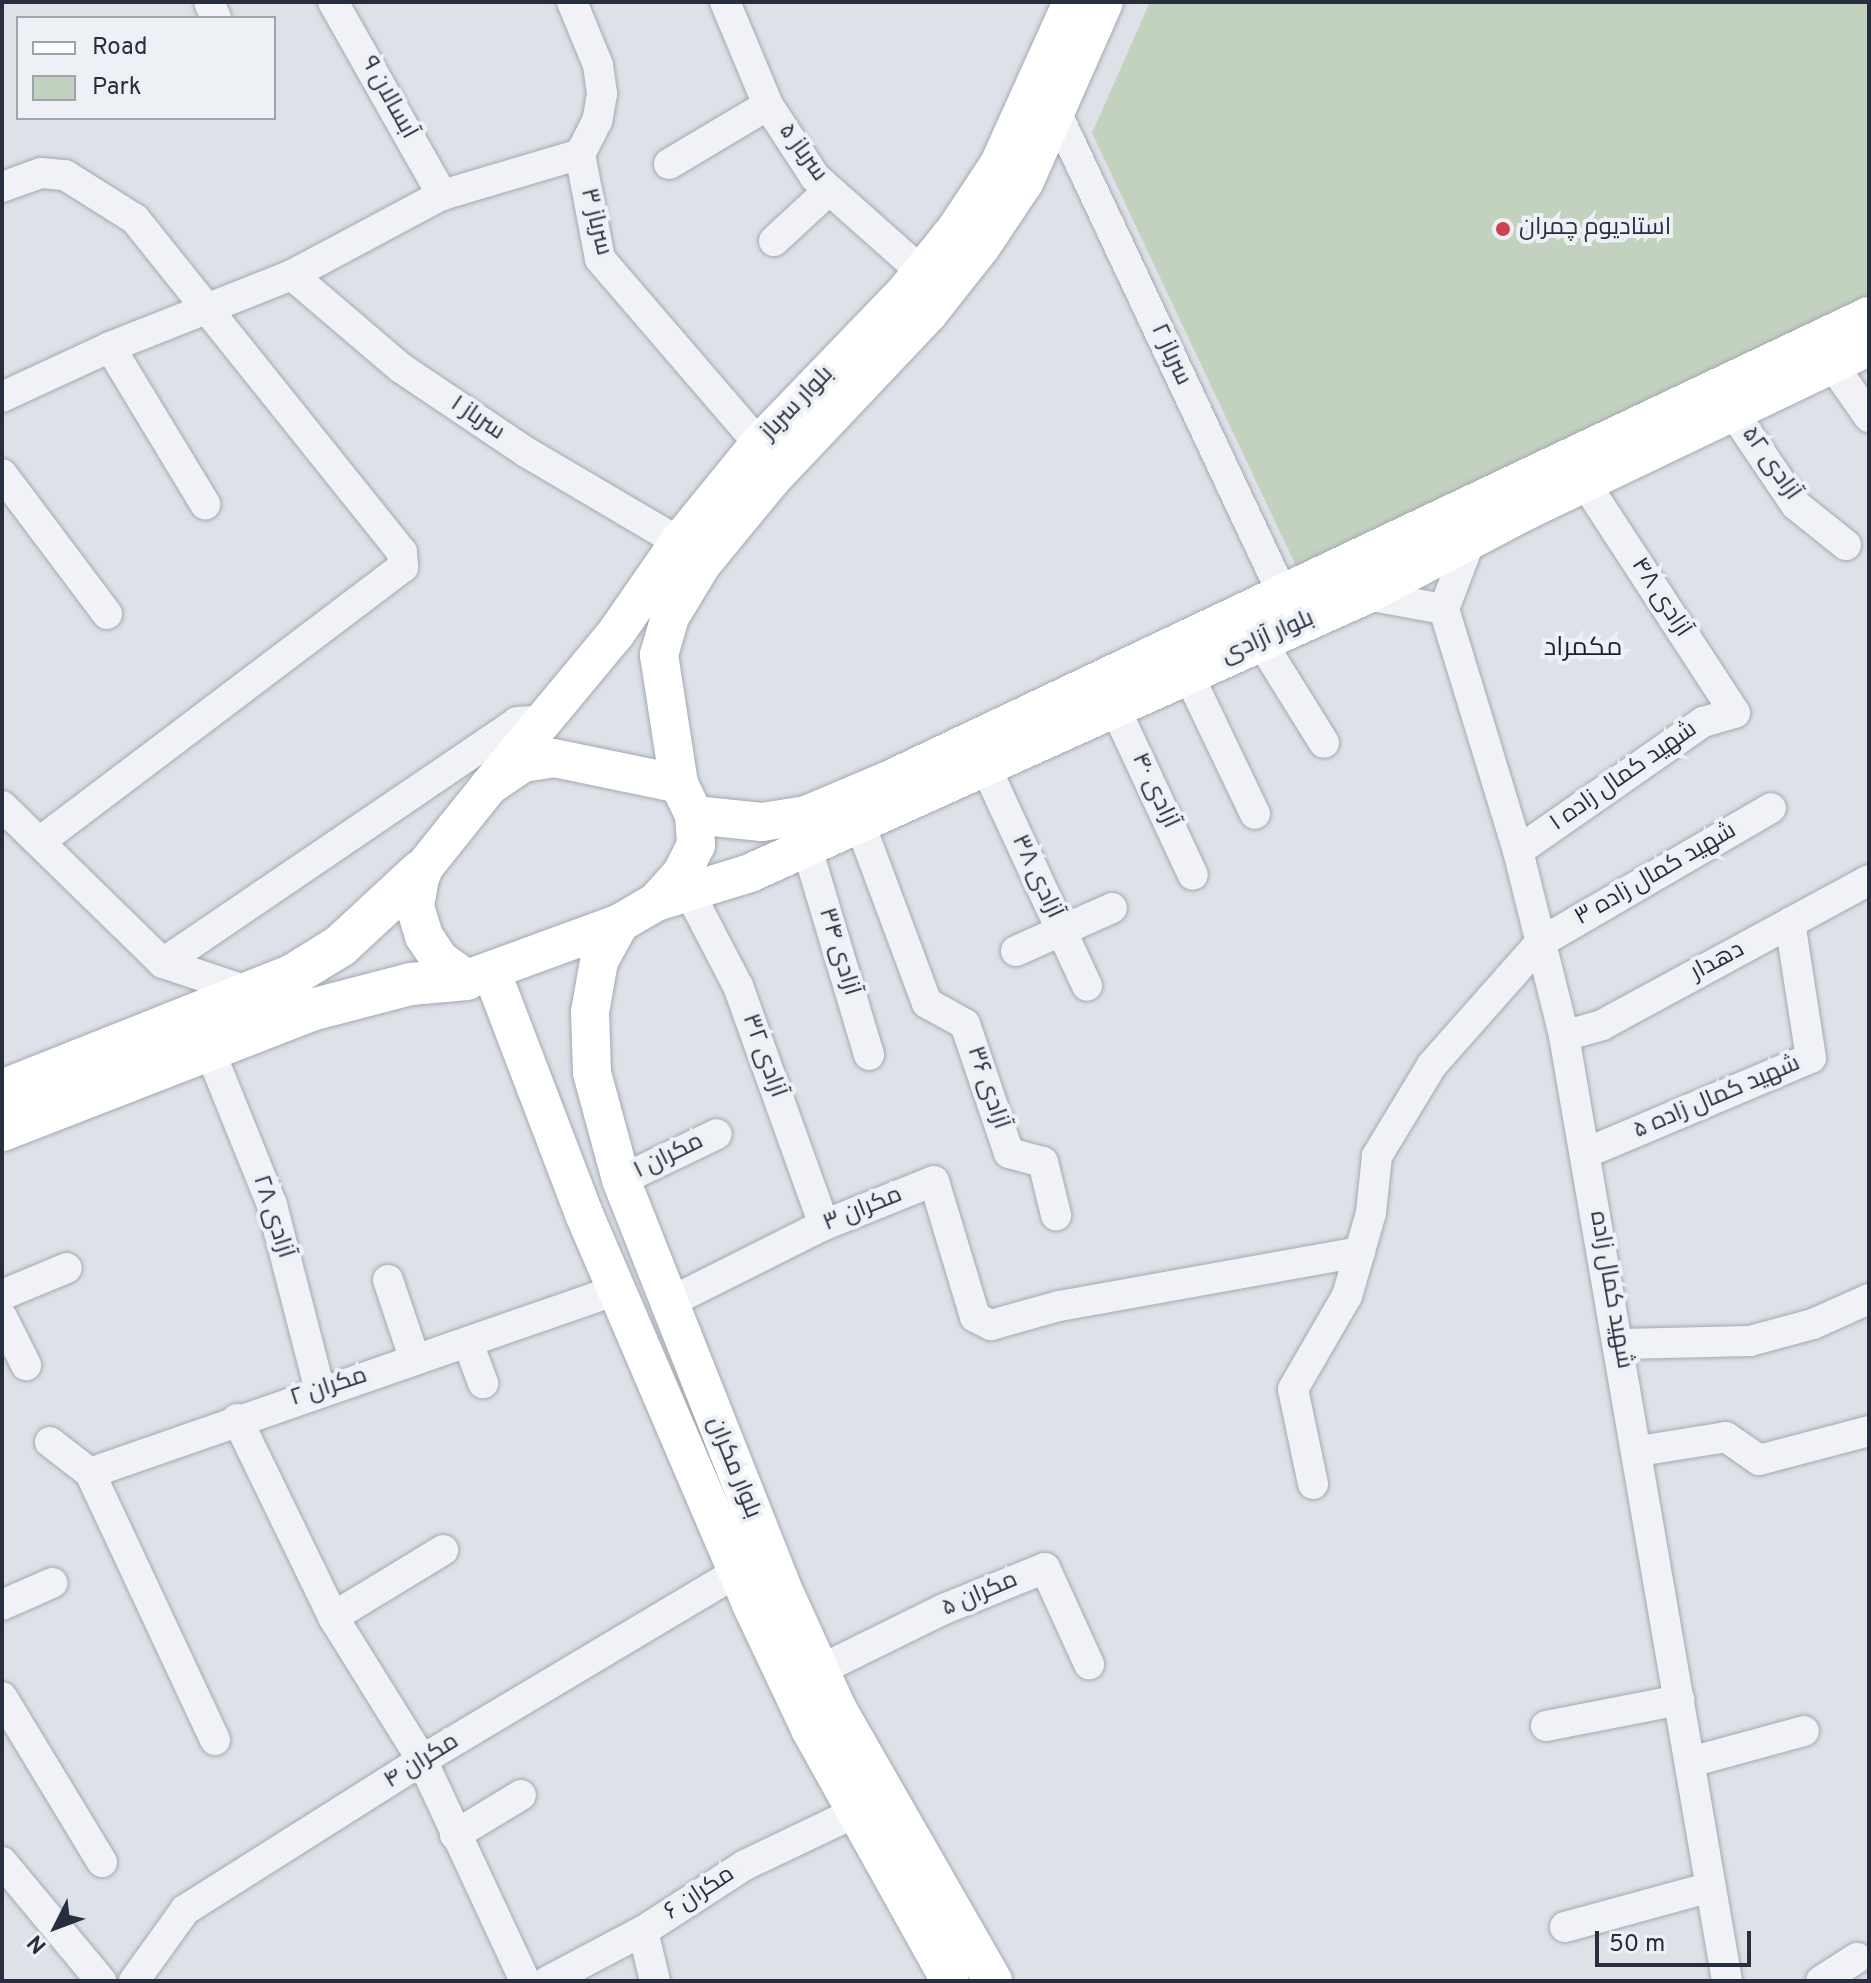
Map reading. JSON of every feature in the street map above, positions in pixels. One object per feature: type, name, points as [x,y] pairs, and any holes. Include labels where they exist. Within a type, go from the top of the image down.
[{"type":"highway","points":[[2,1091],[253,993],[340,946],[421,871]]},
{"type":"highway","points":[[2,1130],[209,1049],[367,995],[480,976]]},
{"type":"main road","name":"بلوار سرباز","points":[[489,786],[616,633],[679,542],[759,444],[922,272],[999,164],[1072,2]]},
{"type":"main road","name":"بلوار سرباز","points":[[686,800],[659,655],[670,617],[702,564],[771,480],[928,314],[981,247],[1025,181],[1104,2]]},
{"type":"main road","name":"بلوار آزادی","points":[[686,800],[762,822],[806,815],[1284,597],[1869,316]]},
{"type":"main road","name":"بلوار آزادی","points":[[672,897],[807,848],[1260,640],[1366,595],[1585,483],[1869,347]]},
{"type":"main road","points":[[554,758],[686,800],[696,845],[672,897],[620,923],[480,976],[440,960],[424,936],[415,906],[421,871],[489,786],[523,763],[554,758]]},
{"type":"main road","name":"بلوار مکران","points":[[620,923],[599,961],[590,1012],[592,1073],[616,1164],[666,1304],[820,1670],[993,1981]]},
{"type":"main road","name":"بلوار مکران","points":[[480,976],[563,1158],[737,1572],[856,1812],[950,1981]]},
{"type":"main road","points":[[563,1158],[568,1144],[585,1135],[616,1164]]},
{"type":"street","name":"آبسالان ۹","points":[[333,2],[442,195]]},
{"type":"street","name":"سرباز ۳","points":[[572,2],[598,65],[602,94],[597,121],[580,154],[600,259],[759,444]]},
{"type":"street","name":"سرباز ۵","points":[[725,2],[768,105],[815,177],[922,272]]},
{"type":"street","points":[[669,164],[768,105]]},
{"type":"street","name":"سرباز ۲","points":[[1056,112],[1284,597]]},
{"type":"street","points":[[2,397],[206,306],[292,275],[442,195],[580,154]]},
{"type":"street","points":[[2,187],[41,173],[65,175],[135,219],[402,552],[403,567],[41,841]]},
{"type":"street","points":[[774,241],[829,190]]},
{"type":"street","name":"سرباز ۱","points":[[292,275],[401,368],[526,452],[679,542]]},
{"type":"street","points":[[110,347],[205,504]]},
{"type":"street","points":[[1832,364],[1869,417]]},
{"type":"street","name":"آزادی ۵۲","points":[[1733,412],[1796,505],[1846,545]]},
{"type":"street","points":[[2,474],[107,614]]},
{"type":"street","name":"آزادی ۴۸","points":[[1585,483],[1735,713]]},
{"type":"street","points":[[1366,595],[1444,609],[1470,541]]},
{"type":"street","name":"شهید کمال زاده","points":[[1444,609],[1518,851],[1564,1036],[1621,1344],[1727,1981]]},
{"type":"street","points":[[1260,640],[1324,743]]},
{"type":"street","points":[[1188,674],[1255,814]]},
{"type":"street","name":"آزادی ۴۰","points":[[1115,708],[1193,875]]},
{"type":"street","name":"شهید کمال زاده ۱","points":[[1518,851],[1703,722],[1735,713]]},
{"type":"street","points":[[163,963],[517,722],[544,720]]},
{"type":"street","name":"آزادی ۳۸","points":[[986,768],[1087,986]]},
{"type":"street","points":[[2,806],[163,963],[253,993]]},
{"type":"street","name":"شهید کمال زاده ۳","points":[[1313,1484],[1293,1389],[1347,1296],[1371,1213],[1377,1156],[1432,1065],[1541,942],[1771,808]]},
{"type":"street","name":"آزادی ۳۶","points":[[860,824],[927,1003],[965,1024],[1009,1153],[1043,1162],[1056,1215]]},
{"type":"street","name":"آزادی ۳۴","points":[[807,848],[869,1055]]},
{"type":"street","name":"دهدار","points":[[1564,1036],[1602,1025],[1869,880]]},
{"type":"street","name":"آزادی ۳۲","points":[[672,897],[738,986],[824,1225]]},
{"type":"street","points":[[1016,951],[1112,908]]},
{"type":"street","name":"شهید کمال زاده ۵","points":[[1586,1153],[1811,1058],[1790,923]]},
{"type":"street","name":"آزادی ۲۸","points":[[209,1049],[272,1205],[320,1390]]},
{"type":"street","name":"مکران ۱","points":[[616,1164],[717,1134]]},
{"type":"street","name":"مکران ۳","points":[[666,1304],[824,1225],[934,1181],[975,1317],[991,1325],[1059,1306],[1360,1252]]},
{"type":"street","points":[[2,1295],[67,1268]]},
{"type":"street","points":[[388,1280],[415,1360]]},
{"type":"street","name":"مکران ۲","points":[[90,1473],[320,1390],[468,1343],[617,1290]]},
{"type":"street","points":[[1621,1344],[1750,1341],[1813,1324],[1869,1299]]},
{"type":"street","points":[[2,1317],[26,1365]]},
{"type":"street","points":[[468,1343],[483,1383]]},
{"type":"street","points":[[237,1419],[333,1617],[422,1760],[525,1981]]},
{"type":"street","points":[[1639,1451],[1726,1437],[1759,1460],[1869,1431]]},
{"type":"street","points":[[50,1442],[90,1473],[215,1740]]},
{"type":"street","points":[[333,1617],[443,1550]]},
{"type":"street","name":"مکران ۵","points":[[820,1670],[944,1609],[1045,1568],[1089,1664]]},
{"type":"street","name":"مکران ۴","points":[[134,1981],[185,1910],[422,1760],[737,1572]]},
{"type":"street","points":[[2,1605],[52,1583]]},
{"type":"street","points":[[2,1697],[102,1862]]},
{"type":"street","points":[[1546,1726],[1680,1700]]},
{"type":"street","points":[[1690,1762],[1804,1731]]},
{"type":"street","points":[[455,1835],[521,1795]]},
{"type":"street","name":"مکران ۶","points":[[548,1981],[643,1931],[745,1865],[856,1812]]},
{"type":"street","points":[[2,1862],[101,1981]]},
{"type":"street","points":[[1565,1927],[1711,1887]]},
{"type":"street","points":[[643,1931],[655,1981]]},
{"type":"street","points":[[1821,1981],[1857,1958]]},
{"type":"green space","name":"استادیوم چمران","points":[[1150,2],[1869,2],[1869,301],[1302,579],[1092,133]]},
{"type":"place","name":"استادیوم چمران","points":[[1503,229]]},
{"type":"district","name":"مکمراد","points":[[1583,649]]}]
